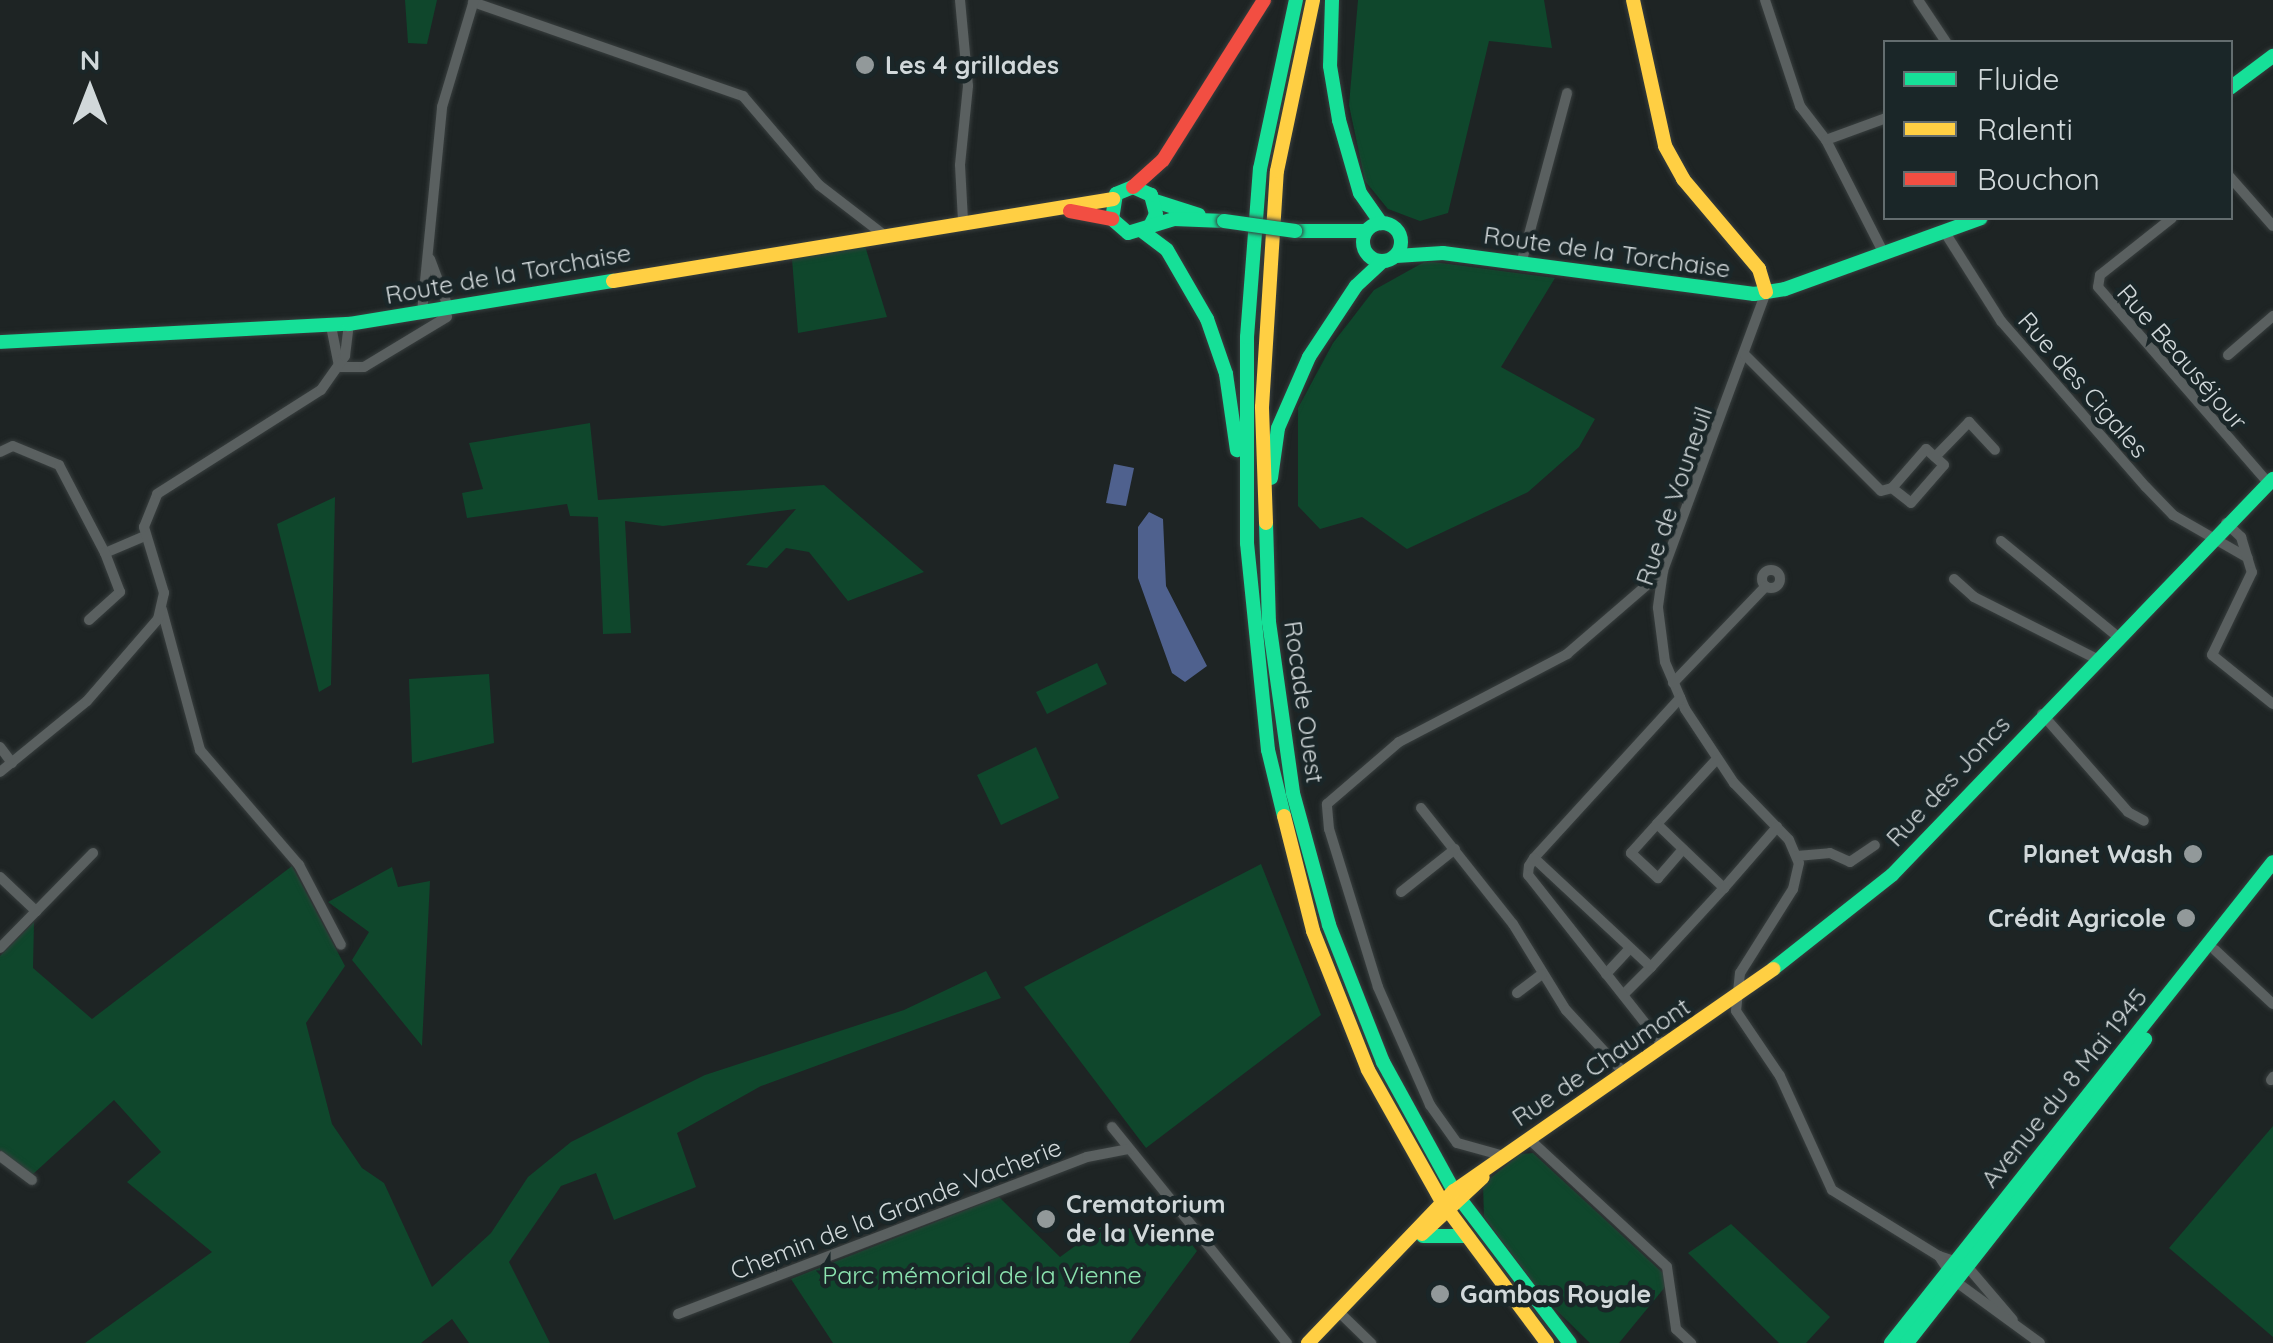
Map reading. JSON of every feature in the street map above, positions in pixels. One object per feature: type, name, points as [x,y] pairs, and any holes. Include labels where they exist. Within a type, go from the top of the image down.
[{"type":"main road","points":[[1224,221],[1128,232],[1112,219],[1113,199],[1163,160],[1264,0]]},
{"type":"main road","name":"Rocade Ouest","points":[[1296,0],[1270,103],[1252,244],[1246,543],[1268,750],[1304,902],[1368,1070],[1464,1236],[1547,1343]]},
{"type":"main road","name":"Rocade Ouest","points":[[1314,0],[1287,106],[1269,244],[1261,436],[1269,622],[1294,793],[1329,926],[1384,1062],[1458,1196],[1570,1343]]},
{"type":"main road","points":[[1315,234],[1366,231],[1381,223],[1360,192],[1336,105],[1332,0]]},
{"type":"main road","points":[[1633,0],[1665,146],[1683,179],[1760,269],[1766,292],[1975,220]]},
{"type":"main road","points":[[2233,86],[2273,56]]},
{"type":"main road","points":[[1133,187],[1154,201],[1224,221],[1315,234],[1389,259]]},
{"type":"main road","name":"Route de la Torchaise","points":[[0,342],[332,326],[422,312],[447,312],[884,234],[930,233],[963,221],[1113,199]]},
{"type":"main road","points":[[1146,228],[1154,201]]},
{"type":"main road","name":"Route de la Torchaise","points":[[1019,212],[1088,211],[1112,219]]},
{"type":"main road","name":"Route de la Torchaise","points":[[1381,223],[1443,253]]},
{"type":"main road","points":[[1146,228],[1178,266],[1221,356],[1246,543]]},
{"type":"main road","points":[[1364,250],[1366,231]]},
{"type":"main road","points":[[1269,622],[1278,428],[1325,330],[1389,259],[1400,234]]},
{"type":"main road","name":"Route de la Torchaise","points":[[1389,259],[1443,253],[1766,292]]},
{"type":"main road","name":"Rue des Joncs","points":[[1734,998],[1892,875],[2270,478]]},
{"type":"main road","name":"Avenue du 8 Mai 1945","points":[[1891,1343],[2273,862]]},
{"type":"main road","name":"Avenue du 8 Mai 1945","points":[[1907,1343],[1952,1267],[2273,878]]},
{"type":"main road","name":"Rue de Chaumont","points":[[1308,1343],[1498,1160],[1734,998]]},
{"type":"main road","points":[[1413,1239],[1449,1231],[1464,1236]]},
{"type":"street","points":[[960,0],[968,86],[960,165],[963,221]]},
{"type":"street","points":[[1765,0],[1796,97],[1826,140],[1884,252]]},
{"type":"street","points":[[1918,0],[1945,40]]},
{"type":"street","points":[[422,312],[442,106],[473,1],[743,96],[819,185],[884,234]]},
{"type":"street","points":[[1521,264],[1568,93]]},
{"type":"street","points":[[1826,140],[1883,119]]},
{"type":"street","points":[[2233,181],[2273,226]]},
{"type":"street","name":"Rue Beauséjour","points":[[2169,220],[2100,275],[2098,287],[2270,478]]},
{"type":"street","name":"Rue des Cigales","points":[[1944,231],[2001,322],[2174,515],[2248,558]]},
{"type":"street","points":[[339,367],[364,367],[447,312],[435,286],[429,253]]},
{"type":"street","name":"Rue de Vouneuil","points":[[1766,292],[1663,572],[1659,630],[1673,684],[1716,760],[1777,827],[1797,856]]},
{"type":"street","points":[[2228,356],[2273,316]]},
{"type":"street","points":[[341,945],[299,865],[200,750],[162,610],[163,586],[145,536],[151,503],[165,487],[310,398],[339,367],[349,324]]},
{"type":"street","points":[[332,326],[339,367]]},
{"type":"street","points":[[1745,355],[1844,459],[1881,491],[1892,488],[1926,449],[1944,465],[1911,503],[1892,488]]},
{"type":"street","points":[[1935,457],[1969,422],[1995,450]]},
{"type":"street","points":[[0,452],[14,446],[59,465],[106,553],[120,592],[88,620]]},
{"type":"street","points":[[2229,524],[2248,558],[2252,577],[2212,655],[2273,704]]},
{"type":"street","points":[[106,553],[145,536]]},
{"type":"street","points":[[2001,541],[2117,636]]},
{"type":"street","points":[[1498,1160],[1457,1142],[1430,1105],[1378,987],[1329,829],[1327,804],[1411,734],[1567,654],[1663,572]]},
{"type":"street","points":[[1954,580],[1974,597],[2095,658]]},
{"type":"street","points":[[1673,684],[1766,586]]},
{"type":"street","points":[[0,772],[87,701],[162,610]]},
{"type":"street","points":[[1664,1047],[1528,876],[1534,858],[1680,698]]},
{"type":"street","points":[[2042,714],[2128,812],[2144,820]]},
{"type":"street","points":[[0,746],[12,763]]},
{"type":"street","points":[[1683,849],[1658,878],[1631,853],[1716,760]]},
{"type":"street","points":[[1422,808],[1455,849],[1566,1010],[1625,1074]]},
{"type":"street","points":[[1657,824],[1724,888]]},
{"type":"street","points":[[1624,994],[1777,827]]},
{"type":"street","points":[[1875,845],[1850,862],[1830,852],[1797,856],[1793,890],[1740,973],[1734,998],[1742,1024],[1780,1076],[1827,1183],[1952,1267],[2040,1343]]},
{"type":"street","points":[[1401,892],[1455,849]]},
{"type":"street","points":[[1,947],[93,853]]},
{"type":"street","points":[[1534,858],[1651,967]]},
{"type":"street","points":[[0,877],[36,912]]},
{"type":"street","points":[[1606,974],[1630,948]]},
{"type":"street","points":[[2215,950],[2273,1004]]},
{"type":"street","points":[[1517,993],[1542,974]]},
{"type":"street","points":[[1112,1127],[1286,1343]]},
{"type":"street","points":[[1529,1139],[1667,1267],[1676,1328],[1691,1343]]},
{"type":"street","name":"Chemin de la Grande Vacherie","points":[[678,1314],[1087,1156],[1129,1149]]},
{"type":"street","points":[[0,1156],[32,1180]]},
{"type":"street","points":[[1952,1267],[2014,1320]]},
{"type":"street","points":[[1339,1312],[1372,1343]]},
{"type":"green space","points":[[405,0],[437,0],[427,44],[408,43]]},
{"type":"green space","points":[[1358,0],[1544,0],[1552,48],[1489,41],[1448,213],[1420,221],[1388,209],[1365,181],[1349,105]]},
{"type":"green space","points":[[865,246],[887,317],[798,333],[792,259]]},
{"type":"green space","points":[[1426,261],[1555,278],[1501,367],[1595,419],[1579,447],[1528,492],[1407,549],[1362,517],[1320,529],[1298,506],[1298,408],[1333,343],[1374,290]]},
{"type":"green space","points":[[590,423],[598,500],[824,485],[924,572],[848,601],[809,552],[786,548],[767,568],[746,565],[796,509],[663,526],[625,521],[631,633],[603,634],[598,517],[570,516],[567,504],[467,518],[462,493],[483,489],[469,443]]},
{"type":"green space","points":[[335,497],[331,685],[319,692],[277,524]]},
{"type":"green space","points":[[1097,663],[1107,684],[1047,714],[1036,692]]},
{"type":"green space","points":[[489,674],[494,743],[412,763],[409,679]]},
{"type":"green space","points":[[1036,747],[1059,798],[1001,825],[977,775]]},
{"type":"green space","points":[[1261,864],[1321,1015],[1146,1148],[1024,987]]},
{"type":"green space","points":[[292,866],[345,966],[306,1023],[332,1124],[362,1168],[384,1183],[432,1287],[491,1233],[528,1177],[571,1142],[705,1075],[904,1010],[986,971],[1001,998],[761,1086],[677,1133],[696,1187],[614,1220],[596,1173],[561,1186],[509,1262],[550,1343],[469,1343],[452,1319],[421,1343],[85,1343],[212,1252],[127,1182],[161,1152],[114,1100],[32,1175],[0,1150],[0,956],[34,922],[33,968],[92,1019]]},
{"type":"green space","points":[[392,867],[398,887],[430,881],[422,1046],[352,960],[369,932],[328,902]]},
{"type":"green space","points":[[2273,1126],[2273,1337],[2169,1248]]},
{"type":"green space","points":[[1533,1153],[1664,1274],[1665,1287],[1619,1343],[1590,1343],[1546,1300],[1484,1217],[1483,1184],[1520,1154]]},
{"type":"green space","name":"Parc mémorial de la Vienne","points":[[999,1197],[1060,1257],[1101,1227],[1181,1231],[1197,1251],[1129,1343],[833,1343],[791,1279]]},
{"type":"green space","points":[[1731,1224],[1830,1317],[1806,1343],[1779,1343],[1688,1253]]},
{"type":"water","points":[[1114,464],[1134,468],[1126,506],[1106,503]]},
{"type":"water","points":[[1149,512],[1163,519],[1166,586],[1207,666],[1185,682],[1172,673],[1138,578],[1138,527]]},
{"type":"traffic: fast","points":[[1284,816],[1268,750],[1247,543],[1247,337],[1260,169],[1296,0]]},
{"type":"traffic: fast","points":[[1332,0],[1330,66],[1339,120],[1360,193],[1381,223]]},
{"type":"traffic: fast","points":[[2233,86],[2273,56]]},
{"type":"traffic: fast","points":[[1150,226],[1156,214],[1151,195],[1133,187],[1116,194],[1112,219],[1128,233],[1174,219],[1224,221]]},
{"type":"traffic: fast","points":[[1155,201],[1199,215]]},
{"type":"traffic: fast","points":[[1396,256],[1443,253],[1754,294],[1785,289],[1975,220]]},
{"type":"traffic: fast","points":[[1224,221],[1295,231]]},
{"type":"traffic: fast","points":[[1382,223],[1396,228],[1401,242],[1396,256],[1382,261],[1368,256],[1363,242],[1368,228],[1382,223]]},
{"type":"traffic: fast","points":[[1142,231],[1167,250],[1207,319],[1226,374],[1237,450]]},
{"type":"traffic: fast","points":[[1295,231],[1366,231]]},
{"type":"traffic: fast","points":[[1271,478],[1278,428],[1309,357],[1356,286],[1382,262]]},
{"type":"traffic: fast","points":[[0,342],[349,324],[613,281]]},
{"type":"traffic: fast","points":[[1773,969],[1892,875],[2273,479]]},
{"type":"traffic: fast","points":[[1266,523],[1269,622],[1293,793],[1329,925],[1383,1062],[1454,1191],[1570,1343]]},
{"type":"traffic: fast","points":[[1891,1343],[2273,862]]},
{"type":"traffic: fast","points":[[1907,1343],[2145,1039]]},
{"type":"traffic: fast","points":[[1423,1236],[1464,1236]]},
{"type":"traffic: slow","points":[[1266,523],[1262,407],[1277,171],[1313,0]]},
{"type":"traffic: slow","points":[[1633,0],[1665,146],[1683,179],[1759,269],[1766,292]]},
{"type":"traffic: slow","points":[[613,281],[1113,199]]},
{"type":"traffic: slow","points":[[1284,816],[1313,931],[1368,1070],[1442,1202],[1547,1343]]},
{"type":"traffic: slow","points":[[1308,1343],[1454,1191],[1773,969]]},
{"type":"traffic: slow","points":[[1422,1234],[1483,1177]]},
{"type":"traffic: jam","points":[[1133,187],[1163,160],[1264,0]]},
{"type":"traffic: jam","points":[[1070,211],[1112,219]]},
{"type":"place","name":"Les 4 grillades","points":[[865,65]]},
{"type":"place","name":"Planet Wash","points":[[2193,854]]},
{"type":"place","name":"Crédit Agricole","points":[[2186,918]]},
{"type":"place","name":"Crematorium de la Vienne","points":[[1046,1219]]},
{"type":"place","name":"Gambas Royale","points":[[1440,1294]]}]
